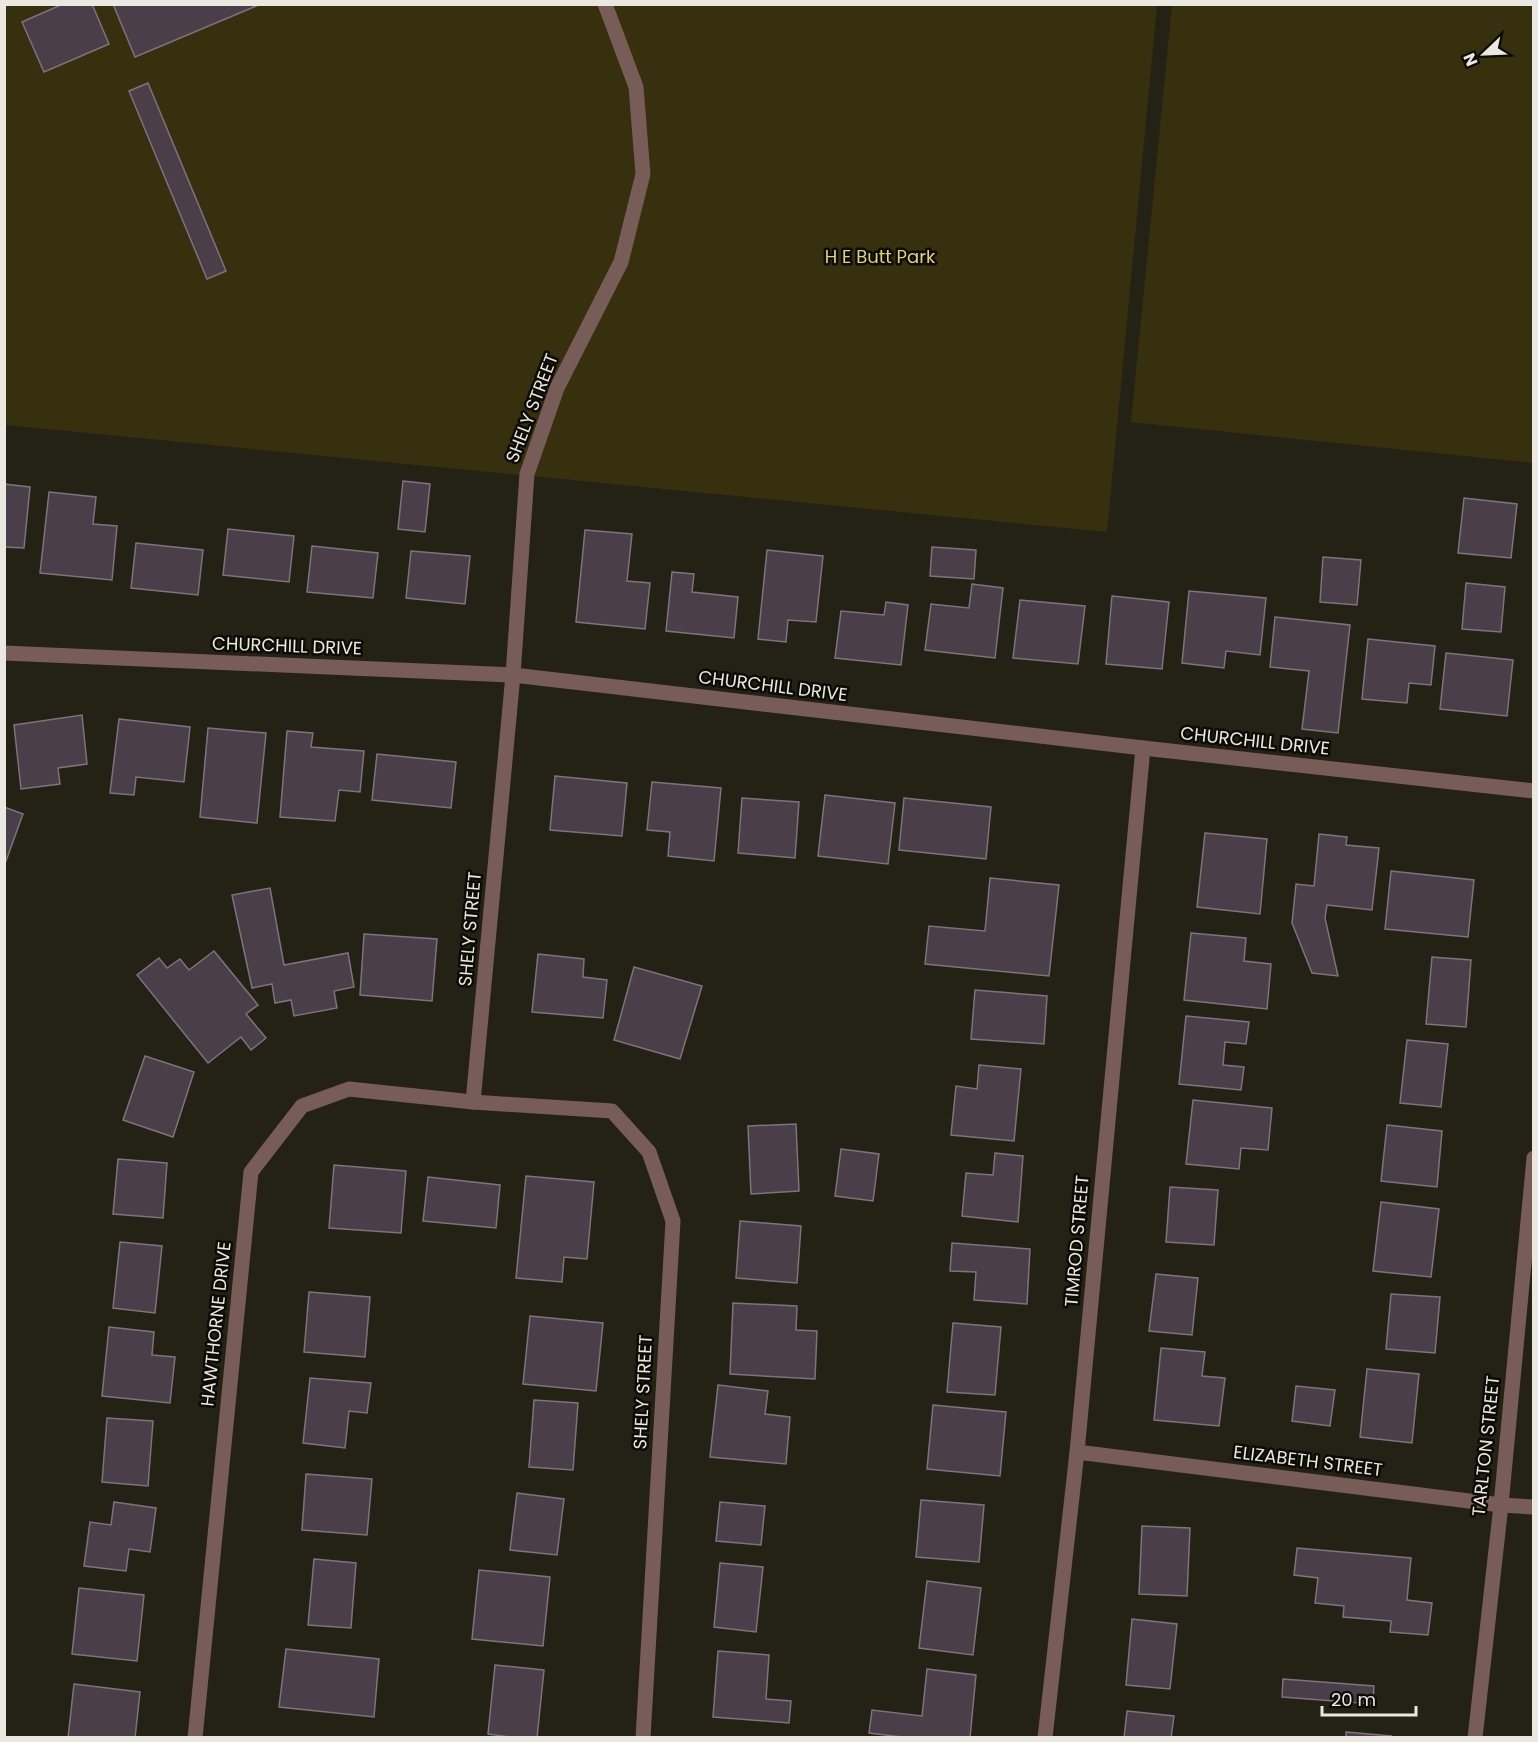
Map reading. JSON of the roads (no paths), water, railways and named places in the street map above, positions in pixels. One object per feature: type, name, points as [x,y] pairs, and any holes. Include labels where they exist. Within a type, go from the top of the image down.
[{"type":"street","name":"SHELY STREET","points":[[605,4],[636,87],[643,174],[621,262],[557,387],[527,474],[513,675],[473,1102],[612,1111],[649,1152],[673,1221],[643,1737]]},
{"type":"street","name":"CHURCHILL DRIVE","points":[[4,653],[513,675],[1533,791]]},
{"type":"street","name":"TIMROD STREET","points":[[1045,1737],[1077,1452],[1143,748]]},
{"type":"street","name":"HAWTHORNE DRIVE","points":[[195,1737],[251,1172],[302,1106],[349,1089],[473,1102]]},
{"type":"street","name":"TARLTON STREET","points":[[1475,1737],[1501,1504],[1533,1158]]},
{"type":"street","name":"ELIZABETH STREET","points":[[1077,1452],[1533,1507]]},
{"type":"park label","name":"H E Butt Park","points":[[880,257]]}]
